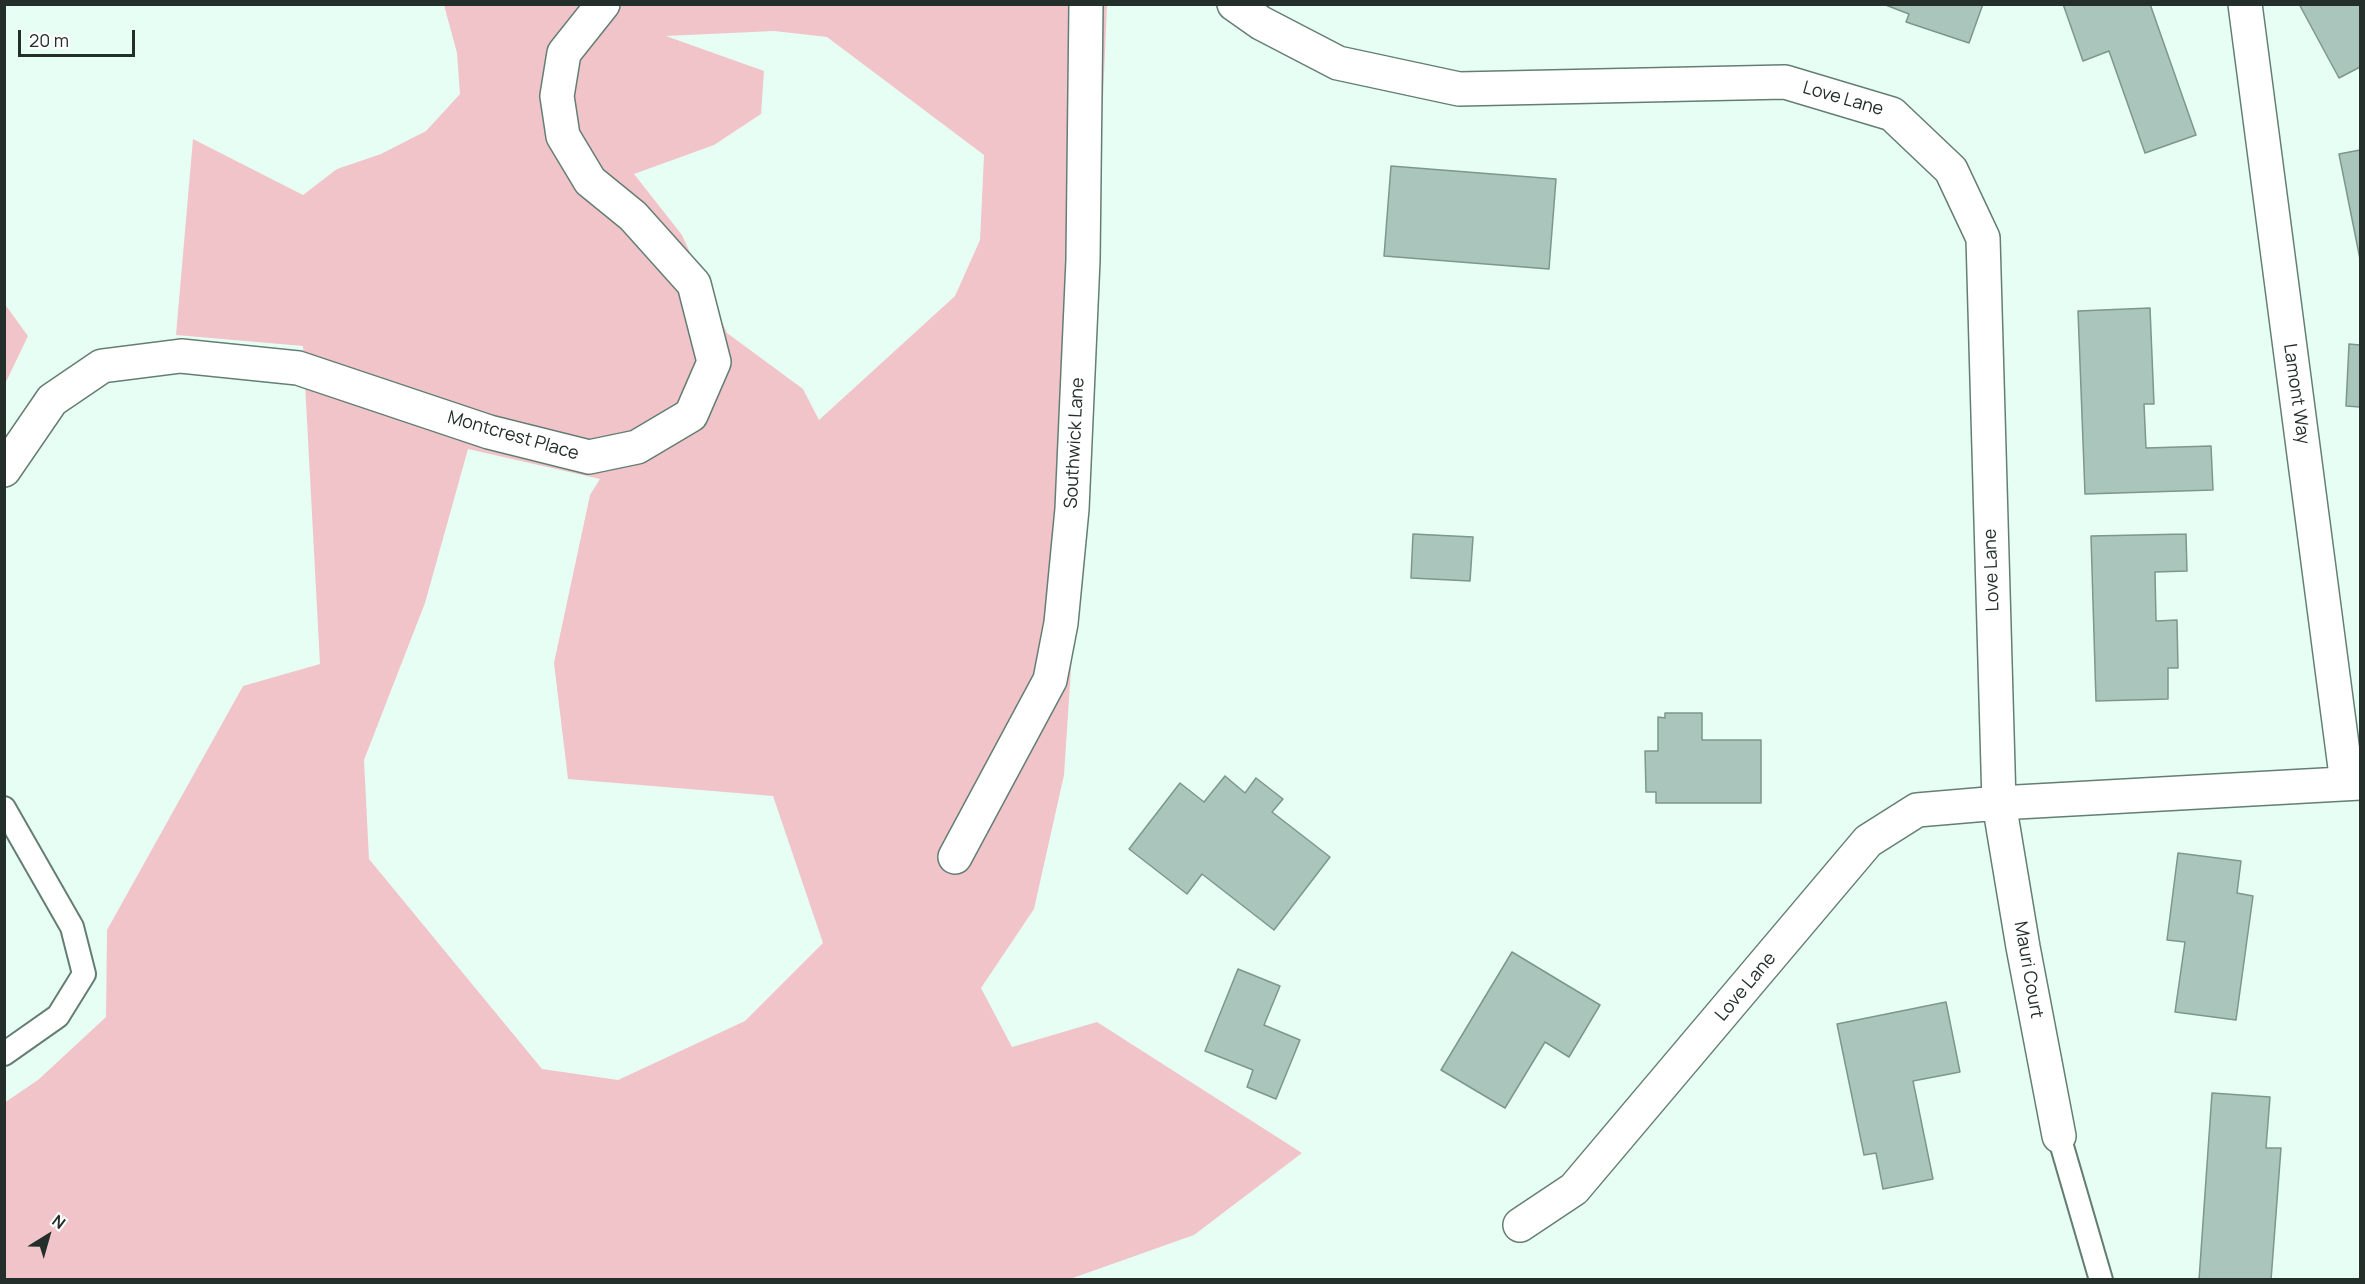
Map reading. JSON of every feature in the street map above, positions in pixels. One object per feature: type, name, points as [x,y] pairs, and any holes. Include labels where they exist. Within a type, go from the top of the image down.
[{"type":"street","name":"Montcrest Place","points":[[4,470],[52,400],[102,366],[181,356],[298,368],[489,432],[589,457],[637,447],[691,415],[714,362],[694,284],[633,216],[590,181],[563,136],[557,96],[564,53],[603,4]]},
{"type":"street","name":"Southwick Lane","points":[[955,857],[1050,680],[1061,623],[1072,509],[1082,283],[1086,4]]},
{"type":"street","name":"Love Lane","points":[[1234,4],[1261,23],[1338,63],[1459,89],[1785,82],[1892,114],[1951,170],[1983,238],[1999,803]]},
{"type":"street","name":"Lamont Way","points":[[2245,4],[2354,783]]},
{"type":"street","name":"Love Lane","points":[[1520,1225],[1574,1189],[1868,841],[1917,810],[1999,803],[2354,783]]},
{"type":"street","name":"Mauri Court","points":[[1999,803],[2023,948],[2059,1136]]},
{"type":"lane","points":[[4,808],[72,927],[84,974],[57,1016],[4,1054]]},
{"type":"lane","points":[[2059,1136],[2101,1280]]},
{"type":"shaded area","points":[[444,5],[1107,5],[1093,335],[1064,775],[1034,909],[981,988],[1012,1047],[1097,1022],[1302,1153],[1194,1235],[1070,1279],[5,1280],[4,1103],[38,1080],[106,1017],[107,930],[243,686],[320,664],[303,346],[176,335],[193,139],[303,195],[337,169],[381,154],[426,131],[460,94],[457,53]],"holes":[[[774,31],[827,37],[984,155],[980,240],[955,296],[819,420],[803,389],[727,333],[682,235],[634,174],[714,145],[761,114],[764,71],[666,36]],[[468,449],[600,479],[590,495],[554,663],[568,779],[773,796],[823,943],[745,1021],[618,1080],[542,1069],[369,859],[364,760],[425,603]]]},
{"type":"shaded area","points":[[4,303],[28,336],[5,384],[4,384]]},
{"type":"building","points":[[1883,4],[1983,4],[1969,43],[1906,22],[1909,14]]},
{"type":"building","points":[[2063,4],[2150,4],[2196,135],[2145,153],[2109,51],[2083,61]]},
{"type":"building","points":[[2299,4],[2360,4],[2360,67],[2339,78]]},
{"type":"building","points":[[2360,150],[2360,259],[2339,154]]},
{"type":"building","points":[[1391,166],[1556,179],[1549,269],[1384,256]]},
{"type":"building","points":[[2150,308],[2154,404],[2144,404],[2146,448],[2211,446],[2213,490],[2085,494],[2078,311]]},
{"type":"building","points":[[2349,344],[2360,345],[2360,407],[2346,406]]},
{"type":"building","points":[[1413,534],[1473,537],[1470,581],[1411,578]]},
{"type":"building","points":[[2186,534],[2187,571],[2155,572],[2156,621],[2177,620],[2178,668],[2168,668],[2168,699],[2096,701],[2091,536]]},
{"type":"building","points":[[1665,713],[1702,713],[1702,740],[1761,740],[1761,803],[1656,803],[1656,792],[1646,792],[1645,751],[1658,751],[1658,717],[1665,718]]},
{"type":"building","points":[[1225,776],[1245,793],[1256,778],[1283,799],[1272,812],[1330,857],[1274,930],[1202,874],[1187,894],[1129,849],[1180,783],[1204,802]]},
{"type":"building","points":[[2178,853],[2241,861],[2237,893],[2253,896],[2236,1020],[2175,1012],[2185,942],[2167,940]]},
{"type":"building","points":[[1512,952],[1600,1005],[1569,1057],[1545,1042],[1505,1108],[1441,1070]]},
{"type":"building","points":[[1238,969],[1280,986],[1264,1025],[1300,1040],[1276,1099],[1247,1087],[1253,1070],[1205,1051]]},
{"type":"building","points":[[1946,1002],[1960,1072],[1913,1081],[1933,1179],[1883,1189],[1876,1153],[1864,1155],[1837,1024]]},
{"type":"building","points":[[2212,1093],[2270,1097],[2266,1148],[2281,1148],[2271,1280],[2199,1280]]}]
